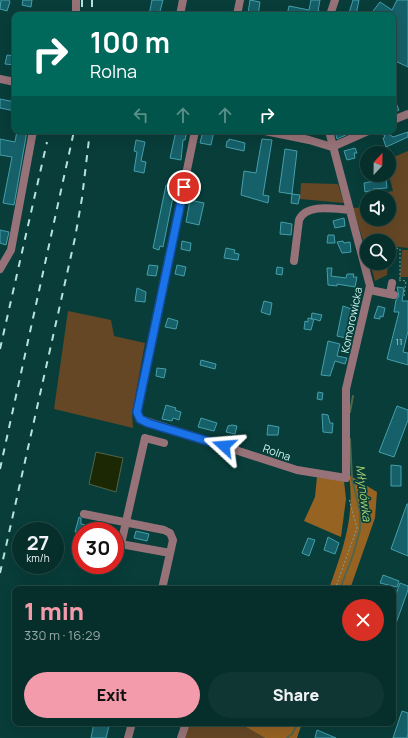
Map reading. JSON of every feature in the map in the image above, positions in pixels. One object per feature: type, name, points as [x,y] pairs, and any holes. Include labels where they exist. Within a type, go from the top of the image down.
[{"type":"street","points":[[76,0],[76,12]]},
{"type":"street","points":[[181,12],[183,0]]},
{"type":"street","points":[[238,12],[240,0]]},
{"type":"street","points":[[331,12],[335,0]]},
{"type":"street","points":[[0,80],[12,82]]},
{"type":"street","points":[[396,119],[408,114]]},
{"type":"street","points":[[0,269],[12,250],[32,134]]},
{"type":"street","name":"Rolna","points":[[194,134],[137,412],[140,419],[297,470],[346,478]]},
{"type":"street","points":[[280,134],[309,140],[332,147],[361,134]]},
{"type":"street","name":"Komorowicka","points":[[330,134],[369,278],[370,290],[346,389],[346,478]]},
{"type":"street","points":[[294,261],[299,220],[302,214],[306,211],[316,209],[350,210]]},
{"type":"street","points":[[370,290],[392,295],[395,281]]},
{"type":"street","points":[[124,528],[145,438],[164,443]]},
{"type":"street","points":[[84,514],[164,530],[170,533],[173,540],[163,586]]},
{"type":"street","points":[[124,545],[170,553]]},
{"type":"street","points":[[128,738],[131,726]]},
{"type":"street","points":[[181,738],[185,726]]},
{"type":"path","points":[[396,248],[400,249],[395,281],[406,281],[404,297]]},
{"type":"path","points":[[336,586],[357,528],[349,499]]},
{"type":"shaded area","points":[[408,151],[408,248],[396,247],[396,234],[361,234],[353,208],[360,208],[360,226],[396,226],[396,190],[393,190],[391,182],[396,182],[396,156]]},
{"type":"shaded area","points":[[301,183],[338,184],[344,203],[300,199]]},
{"type":"shaded area","points":[[402,250],[408,250],[408,277],[400,277]]},
{"type":"shaded area","points":[[372,270],[387,270],[387,275],[375,281]]},
{"type":"shaded area","points":[[68,311],[111,320],[114,336],[145,343],[132,414],[133,428],[54,409]]},
{"type":"shaded area","points":[[96,452],[123,458],[116,492],[89,484]]},
{"type":"shaded area","points":[[349,475],[377,492],[375,518],[351,586],[330,586],[343,547],[349,520]]},
{"type":"shaded area","points":[[317,477],[344,481],[346,499],[341,537],[304,521],[315,497]]},
{"type":"shaded area","points":[[187,726],[244,726],[265,738],[183,738]]},
{"type":"shaded area","points":[[244,726],[301,726],[297,738],[265,738]]},
{"type":"building","points":[[1,0],[9,0],[10,2],[7,11],[0,9]]},
{"type":"building","points":[[23,0],[32,0],[31,7],[22,5]]},
{"type":"building","points":[[152,0],[163,0],[160,12],[150,12]]},
{"type":"building","points":[[250,0],[260,2],[258,12],[248,12]]},
{"type":"building","points":[[311,0],[320,0],[318,11],[323,12],[288,12],[289,6],[309,10]]},
{"type":"building","points":[[353,0],[359,0],[357,12],[349,12]]},
{"type":"building","points":[[397,0],[408,0],[408,67],[396,61],[396,12],[372,12],[380,2],[392,10]]},
{"type":"building","points":[[7,55],[12,56],[12,65],[5,64]]},
{"type":"building","points":[[0,99],[12,101],[12,110],[0,108]]},
{"type":"building","points":[[396,103],[399,110],[396,112]]},
{"type":"building","points":[[408,132],[408,137],[386,146],[383,138],[385,137],[384,135],[389,134],[393,137]]},
{"type":"building","points":[[16,134],[26,134],[14,205],[3,203],[12,157],[0,155],[0,139],[15,142]]},
{"type":"building","points":[[175,134],[186,134],[185,140],[183,140],[181,160],[170,158]]},
{"type":"building","points":[[202,134],[213,134],[211,145],[200,143]]},
{"type":"building","points":[[336,134],[348,134],[337,139]]},
{"type":"building","points":[[229,139],[245,143],[244,151],[226,147]]},
{"type":"building","points":[[262,139],[272,140],[263,195],[269,196],[268,203],[241,195],[244,171],[256,173]]},
{"type":"building","points":[[136,140],[145,142],[141,161],[146,162],[144,173],[134,171],[137,152],[134,151]]},
{"type":"building","points":[[355,148],[357,153],[354,153],[355,158],[347,160],[344,151]]},
{"type":"building","points":[[285,149],[297,151],[292,194],[279,192]]},
{"type":"building","points":[[386,182],[387,188],[365,190],[364,183]]},
{"type":"building","points":[[166,185],[175,187],[163,247],[160,246],[159,250],[153,248]]},
{"type":"building","points":[[292,194],[300,195],[298,204],[291,203]]},
{"type":"building","points":[[190,200],[204,203],[199,225],[186,222]]},
{"type":"building","points":[[344,218],[345,226],[335,228],[333,221]]},
{"type":"building","points":[[281,222],[292,224],[291,235],[280,234]]},
{"type":"building","points":[[0,230],[9,232],[6,245],[0,243]]},
{"type":"building","points":[[328,235],[334,235],[335,243],[327,243]]},
{"type":"building","points":[[182,241],[191,243],[190,251],[181,249]]},
{"type":"building","points":[[343,241],[344,243],[350,242],[351,252],[342,253],[337,242]]},
{"type":"building","points":[[226,248],[235,250],[234,253],[239,254],[238,260],[224,258]]},
{"type":"building","points":[[149,265],[158,266],[156,276],[147,275]]},
{"type":"building","points":[[177,265],[186,267],[184,276],[175,274]]},
{"type":"building","points":[[277,267],[283,268],[282,275],[276,274]]},
{"type":"building","points":[[327,268],[332,268],[331,276],[346,278],[347,274],[354,274],[353,277],[357,277],[355,287],[337,284],[337,286],[328,285]]},
{"type":"building","points":[[397,287],[404,288],[402,301],[408,301],[408,331],[403,352],[408,353],[408,365],[387,359],[399,312],[394,312],[396,300],[399,296]]},
{"type":"building","points":[[137,288],[146,292],[145,302],[135,301]]},
{"type":"building","points":[[264,301],[272,303],[270,315],[261,312]]},
{"type":"building","points":[[343,306],[354,310],[346,338],[337,336]]},
{"type":"building","points":[[378,306],[385,308],[383,317],[380,316],[380,319],[374,318]]},
{"type":"building","points":[[312,313],[322,315],[320,321],[314,319],[311,330],[304,329],[305,321],[308,322],[308,318],[311,319]]},
{"type":"building","points":[[168,318],[178,321],[176,329],[165,327]]},
{"type":"building","points":[[328,341],[340,344],[337,356],[347,358],[345,364],[335,361],[330,376],[321,375]]},
{"type":"building","points":[[201,360],[216,364],[215,369],[200,365]]},
{"type":"building","points":[[157,368],[166,369],[164,378],[156,376]]},
{"type":"building","points":[[318,392],[323,393],[322,400],[317,399]]},
{"type":"building","points":[[166,405],[176,408],[175,410],[181,412],[179,420],[173,418],[172,421],[162,419]]},
{"type":"building","points":[[397,406],[408,410],[408,420],[394,457],[379,452]]},
{"type":"building","points":[[322,414],[328,415],[330,423],[333,423],[332,433],[323,432]]},
{"type":"building","points":[[201,418],[217,423],[214,431],[198,427]]},
{"type":"building","points":[[268,425],[279,427],[278,435],[267,435]]},
{"type":"building","points":[[228,426],[237,426],[235,434],[226,432]]},
{"type":"building","points":[[391,465],[401,466],[401,486],[391,486]]},
{"type":"building","points":[[408,504],[408,556],[391,549]]},
{"type":"building","points":[[79,517],[81,518],[81,522],[78,522]]},
{"type":"building","points":[[136,531],[149,534],[147,541],[134,538]]},
{"type":"building","points":[[328,537],[339,543],[335,554],[324,550]]},
{"type":"building","points":[[308,538],[315,540],[309,556],[302,553]]},
{"type":"building","points":[[383,575],[399,581],[397,587],[380,583]]},
{"type":"building","points":[[400,583],[408,586],[408,590],[396,623],[396,594]]},
{"type":"building","points":[[402,711],[408,713],[407,738],[393,738]]},
{"type":"building","points":[[93,726],[109,726],[106,738],[91,738]]},
{"type":"building","points":[[317,730],[336,738],[315,738]]},
{"type":"waterway","name":"Młynówka","points":[[350,412],[353,396]]},
{"type":"waterway","name":"Młynówka","points":[[341,586],[353,555],[360,530],[360,512],[352,479],[350,439]]},
{"type":"waterway","name":"Młynówka","points":[[287,738],[292,734],[296,726]]},
{"type":"railway","points":[[82,0],[82,12]]},
{"type":"railway","points":[[92,0],[92,12]]},
{"type":"railway","points":[[0,469],[73,134]]},
{"type":"railway","points":[[0,573],[75,238],[82,198],[90,134]]},
{"type":"railway","points":[[0,349],[47,142]]},
{"type":"route","points":[[184,187],[141,401],[137,412],[140,419],[148,423],[172,429],[224,446]]}]
